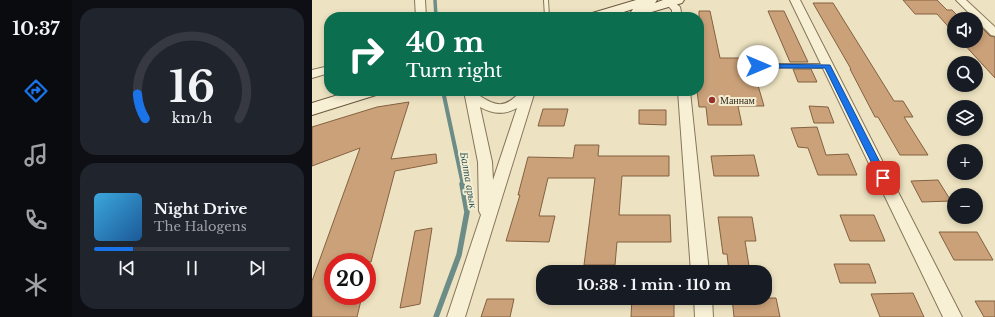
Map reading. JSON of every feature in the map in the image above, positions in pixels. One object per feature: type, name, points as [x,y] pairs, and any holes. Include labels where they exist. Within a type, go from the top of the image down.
[{"type":"main road","points":[[610,12],[650,0]]},
{"type":"main road","points":[[638,12],[673,1]]},
{"type":"main road","points":[[312,104],[338,96]]},
{"type":"main road","points":[[312,109],[354,96]]},
{"type":"street","points":[[420,0],[421,12]]},
{"type":"street","points":[[795,0],[953,317]]},
{"type":"street","points":[[961,0],[995,33]]},
{"type":"street","points":[[673,1],[677,12]]},
{"type":"street","points":[[312,74],[324,70]]},
{"type":"street","points":[[471,96],[485,162],[488,219]]},
{"type":"street","points":[[473,96],[485,107],[503,109],[513,106],[524,96]]},
{"type":"street","points":[[456,317],[527,96]]},
{"type":"street","points":[[684,96],[699,265]]},
{"type":"street","points":[[703,305],[704,317]]},
{"type":"lane","points":[[546,0],[546,12]]},
{"type":"lane","points":[[758,66],[828,66]]},
{"type":"building","points":[[903,0],[937,0],[947,10],[952,10],[954,12],[947,12],[947,25],[937,14],[915,14]]},
{"type":"building","points":[[813,3],[833,3],[894,101],[903,101],[913,117],[904,117],[928,155],[900,155],[878,117],[875,117],[851,69]]},
{"type":"building","points":[[710,11],[720,58],[750,58],[764,106],[738,106],[742,125],[708,125],[706,107],[699,107],[698,96],[704,96],[704,12],[699,12]]},
{"type":"building","points":[[768,11],[784,11],[808,62],[790,62]]},
{"type":"building","points":[[983,29],[990,36],[995,37],[995,78],[983,65],[983,56],[975,56],[967,48],[983,48]]},
{"type":"building","points":[[793,69],[811,69],[817,82],[798,82]]},
{"type":"building","points":[[409,102],[391,159],[436,154],[437,163],[395,171],[373,253],[324,253],[324,305],[360,305],[357,317],[312,317],[312,281],[360,148],[312,166],[312,127],[377,107]]},
{"type":"building","points":[[809,106],[828,107],[834,123],[814,123]]},
{"type":"building","points":[[543,109],[568,109],[564,126],[538,126]]},
{"type":"building","points":[[639,110],[666,110],[666,125],[639,124]]},
{"type":"building","points":[[817,127],[826,155],[848,154],[857,175],[818,175],[808,148],[798,147],[791,128]]},
{"type":"building","points":[[575,145],[599,145],[598,156],[669,156],[669,176],[622,176],[619,215],[670,215],[671,242],[617,242],[615,265],[584,265],[595,178],[548,178],[539,216],[555,216],[549,242],[506,241],[520,195],[518,195],[528,157],[573,158]]},
{"type":"building","points":[[754,155],[759,176],[714,176],[711,156]]},
{"type":"building","points":[[938,180],[947,195],[947,201],[922,202],[911,181]]},
{"type":"building","points":[[840,215],[874,215],[885,241],[850,241]]},
{"type":"building","points":[[718,217],[752,217],[756,241],[745,241],[749,265],[728,265],[727,254],[723,254]]},
{"type":"building","points":[[432,228],[420,304],[400,308],[415,231]]},
{"type":"building","points":[[939,232],[977,232],[993,260],[954,260]]},
{"type":"building","points":[[834,264],[869,264],[876,283],[840,283]]},
{"type":"building","points":[[913,293],[924,317],[880,317],[871,294]]},
{"type":"building","points":[[772,298],[776,298],[780,317],[734,317],[733,305],[772,305]]},
{"type":"building","points":[[487,299],[514,299],[510,317],[481,317]]},
{"type":"building","points":[[975,301],[995,301],[995,317],[984,317]]},
{"type":"building","points":[[632,305],[674,305],[674,317],[631,317]]},
{"type":"waterway","name":"Балта арык","points":[[435,0],[436,12]]},
{"type":"waterway","name":"Балта арык","points":[[444,96],[463,185]]},
{"type":"waterway","name":"Балта арык","points":[[436,317],[459,255],[467,212],[462,184]]},
{"type":"place","name":"Маннам","points":[[712,100]]},
{"type":"route","points":[[758,66],[828,66],[883,178]]}]
